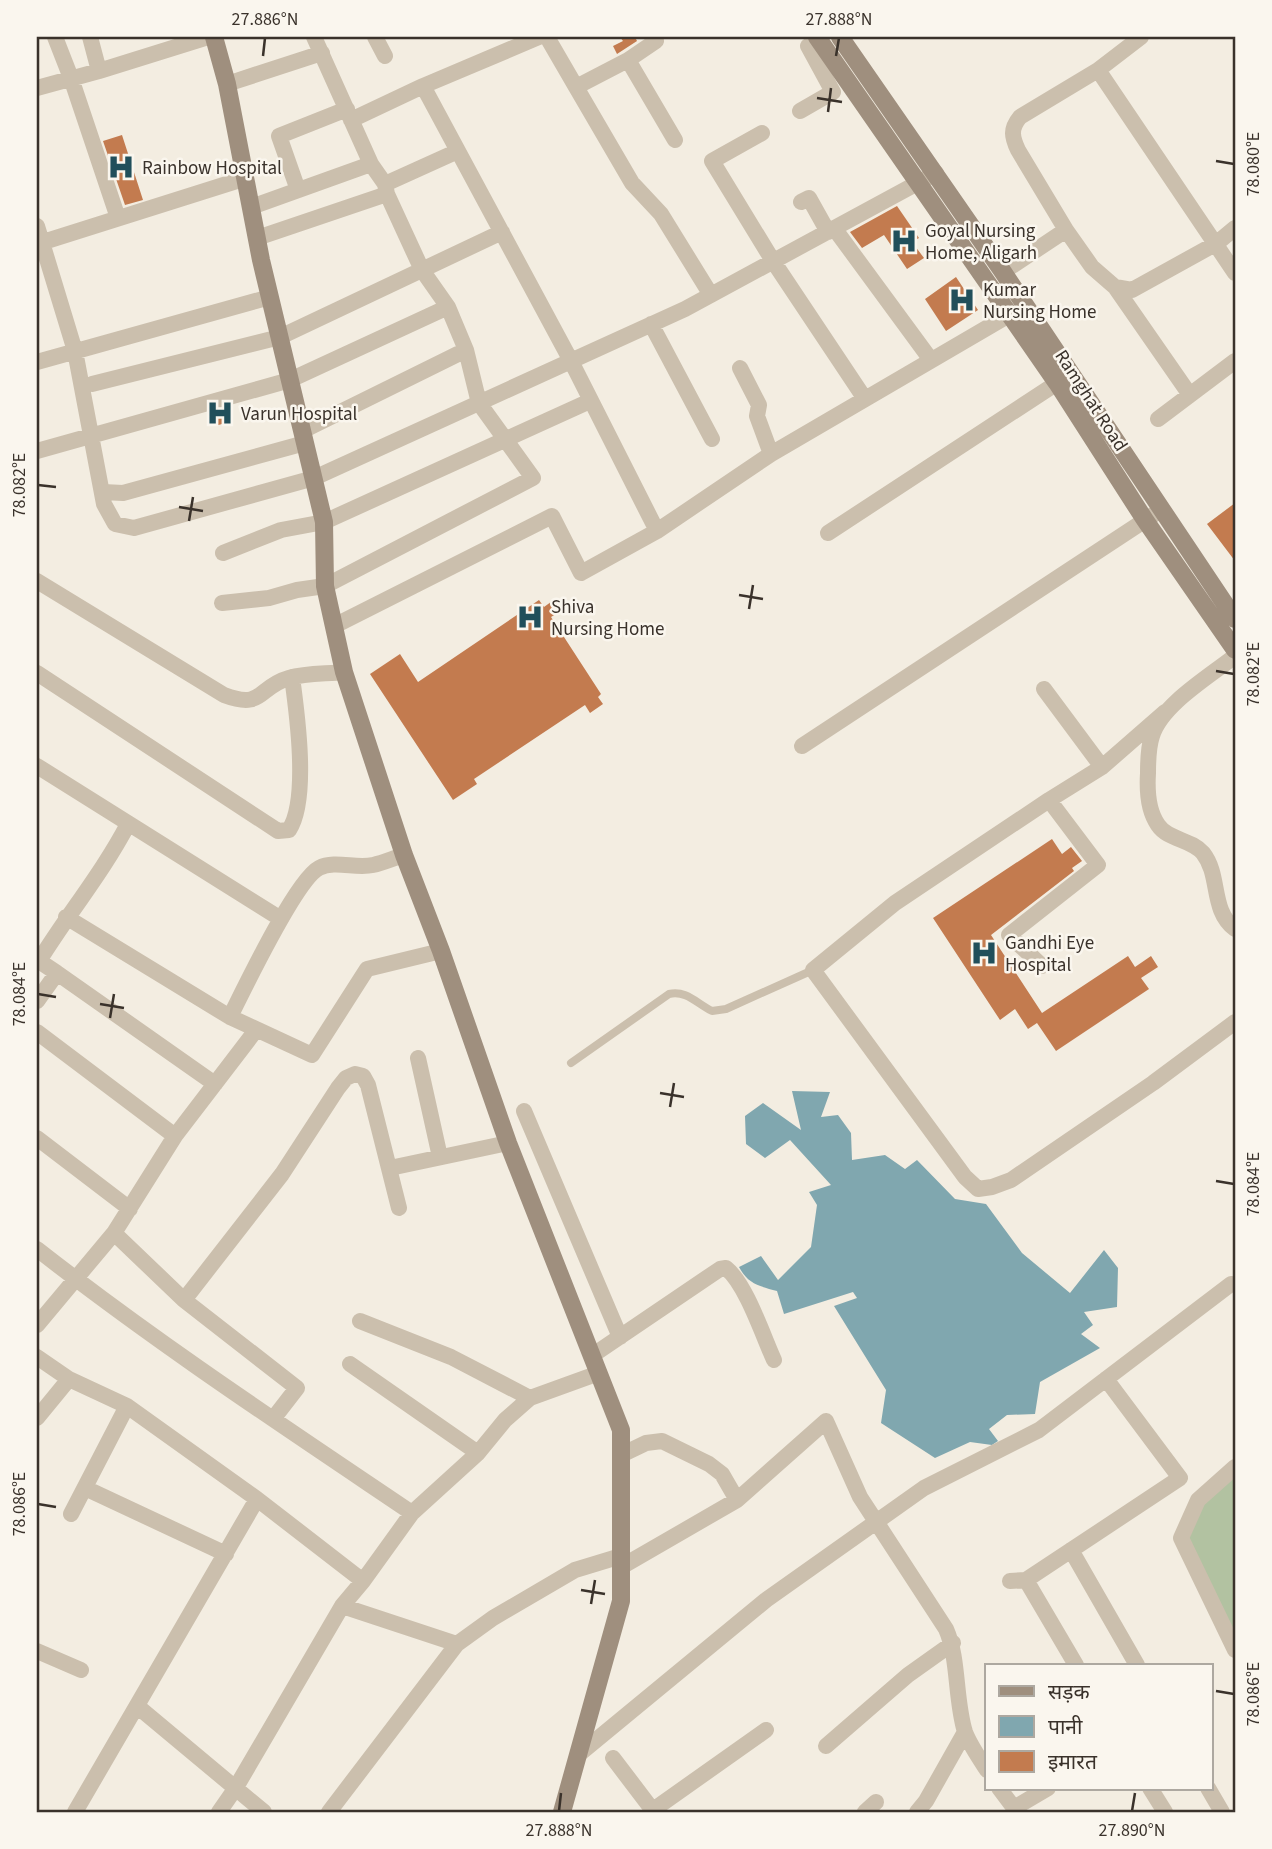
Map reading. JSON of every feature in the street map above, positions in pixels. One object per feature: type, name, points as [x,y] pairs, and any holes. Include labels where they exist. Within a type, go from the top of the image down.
[{"type":"street","points":[[55,37],[118,218]]},
{"type":"street","points":[[90,37],[99,71]]},
{"type":"street","points":[[37,88],[208,37]]},
{"type":"street","points":[[214,37],[227,84],[279,337],[324,522],[325,586],[336,625],[344,672],[404,855],[441,951],[508,1143],[621,1430],[621,1601],[562,1812]]},
{"type":"street","points":[[222,603],[270,598],[325,586],[533,478],[479,403],[467,350],[448,307],[422,270],[386,189],[370,164],[314,37]]},
{"type":"street","points":[[375,37],[385,56]]},
{"type":"street","points":[[298,190],[279,136],[349,115],[539,37]]},
{"type":"street","points":[[547,37],[632,183],[661,214],[711,295]]},
{"type":"street","name":"Ramghat Road","points":[[839,37],[936,173],[1161,509],[1232,608]]},
{"type":"street","points":[[1141,37],[1098,70],[1020,117],[1013,125],[1012,137],[1066,230],[1092,267],[1115,287],[1190,395]]},
{"type":"street","points":[[800,111],[833,92],[808,47],[818,38]]},
{"type":"street","name":"Ramghat Road","points":[[818,38],[1057,383],[1145,520],[1235,650]]},
{"type":"street","points":[[576,87],[628,60],[656,41]]},
{"type":"street","points":[[227,84],[322,53]]},
{"type":"street","points":[[628,60],[675,140]]},
{"type":"street","points":[[1098,70],[1235,272]]},
{"type":"street","points":[[423,86],[571,361],[657,531]]},
{"type":"street","points":[[762,132],[712,161],[773,261],[865,399]]},
{"type":"street","points":[[257,238],[386,189],[458,152]]},
{"type":"street","points":[[251,207],[370,164]]},
{"type":"street","points":[[246,178],[118,218],[38,237],[75,351],[104,504],[115,524],[134,528],[314,478],[711,295],[936,173]]},
{"type":"street","points":[[801,202],[809,198],[930,360]]},
{"type":"street","points":[[1115,287],[1132,290],[1217,243],[1235,228]]},
{"type":"street","points":[[1003,272],[1066,230]]},
{"type":"street","points":[[92,384],[279,337],[502,232]]},
{"type":"street","points":[[37,362],[270,297]]},
{"type":"street","points":[[37,451],[290,380],[448,307]]},
{"type":"street","points":[[336,625],[552,516],[581,573],[657,531],[771,454],[1009,315]]},
{"type":"street","points":[[651,324],[712,439]]},
{"type":"street","points":[[103,492],[122,493],[304,437],[467,350]]},
{"type":"street","points":[[1158,419],[1235,361]]},
{"type":"street","points":[[740,368],[759,405],[757,416],[771,454]]},
{"type":"street","points":[[828,533],[1057,383]]},
{"type":"street","points":[[223,553],[281,530],[324,522],[590,401]]},
{"type":"street","points":[[802,746],[1161,509]]},
{"type":"street","points":[[37,580],[224,695],[238,700],[251,701],[280,681],[292,677],[344,672]]},
{"type":"street","points":[[1235,656],[1102,767],[895,903],[813,970],[965,1177],[978,1189],[1011,1180],[1153,1083],[1235,1022]]},
{"type":"street","points":[[37,673],[278,831],[289,830],[295,821],[300,766],[299,723],[292,677]]},
{"type":"street","points":[[1044,689],[1102,767]]},
{"type":"street","points":[[1165,712],[1152,735],[1149,753],[1147,785],[1151,809],[1159,826],[1174,837],[1193,844],[1203,853],[1211,867],[1218,903],[1226,922],[1235,929]]},
{"type":"street","points":[[37,766],[281,919]]},
{"type":"street","points":[[1042,966],[1009,934],[1098,865],[1049,800]]},
{"type":"street","points":[[128,824],[113,853],[38,960],[215,1084]]},
{"type":"street","points":[[230,1017],[281,919],[313,873],[321,867],[371,866],[404,855]]},
{"type":"street","points":[[66,917],[230,1017],[312,1055],[367,969],[441,951]]},
{"type":"street","points":[[37,1001],[57,972]]},
{"type":"street","points":[[37,1325],[114,1233],[175,1136],[256,1030]]},
{"type":"street","points":[[37,1032],[175,1136]]},
{"type":"street","points":[[418,1058],[440,1157]]},
{"type":"street","points":[[184,1300],[282,1174],[338,1087],[346,1078],[355,1074],[363,1076],[368,1085],[400,1208]]},
{"type":"street","points":[[524,1111],[620,1337]]},
{"type":"street","points":[[37,1139],[130,1209]]},
{"type":"street","points":[[390,1168],[508,1143]]},
{"type":"street","points":[[114,1233],[184,1300],[297,1388],[273,1419]]},
{"type":"street","points":[[37,1249],[76,1280],[273,1419],[412,1513]]},
{"type":"street","points":[[593,1355],[720,1269],[726,1268],[741,1287],[774,1360]]},
{"type":"street","points":[[578,1755],[765,1600],[924,1488],[1039,1430],[1234,1284]]},
{"type":"street","points":[[360,1321],[451,1357],[530,1398]]},
{"type":"street","points":[[37,1357],[69,1379],[127,1406],[257,1499],[363,1581]]},
{"type":"street","points":[[349,1364],[478,1453]]},
{"type":"street","points":[[219,1812],[342,1606],[412,1513],[478,1453],[505,1420],[530,1398],[599,1373]]},
{"type":"street","points":[[37,1418],[69,1379]]},
{"type":"street","points":[[1075,1664],[1018,1581],[1071,1550],[1181,1478],[1106,1380]]},
{"type":"street","points":[[71,1514],[127,1406]]},
{"type":"street","points":[[329,1812],[457,1644],[493,1618],[575,1570],[621,1562],[737,1500],[826,1420],[859,1497],[877,1521],[953,1643],[953,1660],[965,1732],[985,1767]]},
{"type":"street","points":[[621,1455],[646,1443],[662,1441],[709,1464],[722,1474],[737,1500]]},
{"type":"street","points":[[1235,1467],[1198,1500],[1181,1538],[1235,1650]]},
{"type":"street","points":[[85,1488],[226,1554]]},
{"type":"street","points":[[75,1812],[257,1499]]},
{"type":"street","points":[[1071,1550],[1136,1664]]},
{"type":"street","points":[[342,1606],[457,1644]]},
{"type":"street","points":[[826,1746],[908,1675],[953,1643]]},
{"type":"street","points":[[37,1651],[81,1670]]},
{"type":"street","points":[[137,1706],[264,1812]]},
{"type":"street","points":[[613,1758],[654,1811],[766,1730]]},
{"type":"street","points":[[918,1812],[965,1732]]},
{"type":"street","points":[[1001,1790],[1016,1810],[1045,1790]]},
{"type":"street","points":[[1151,1790],[1165,1812]]},
{"type":"street","points":[[1209,1790],[1222,1812]]},
{"type":"lane","points":[[571,1063],[669,993],[688,995],[712,1011],[726,1010],[813,970]]},
{"type":"green space","points":[[1235,1467],[1235,1650],[1186,1548],[1198,1500]]},
{"type":"water","points":[[792,1091],[830,1092],[821,1117],[838,1115],[851,1133],[852,1160],[885,1155],[905,1169],[917,1160],[955,1199],[986,1204],[1022,1253],[1070,1293],[1104,1250],[1118,1268],[1117,1307],[1084,1312],[1093,1325],[1081,1334],[1100,1348],[1040,1382],[1035,1414],[1007,1415],[989,1429],[998,1441],[992,1445],[970,1442],[935,1458],[881,1423],[886,1390],[834,1306],[857,1298],[853,1292],[784,1314],[777,1291],[759,1286],[742,1273],[739,1267],[761,1256],[778,1280],[811,1247],[817,1205],[809,1192],[831,1185],[790,1140],[765,1158],[746,1144],[745,1116],[763,1103],[801,1130]]},
{"type":"building","points":[[620,37],[635,37],[637,41],[617,54],[613,46],[623,41]]},
{"type":"building","points":[[122,135],[143,200],[125,205],[103,141]]},
{"type":"building","points":[[897,206],[919,238],[912,242],[924,258],[907,269],[884,235],[862,248],[850,232]]},
{"type":"building","points":[[956,277],[978,310],[946,331],[925,299]]},
{"type":"building","points":[[225,409],[229,422],[215,426],[212,413]]},
{"type":"building","points":[[1235,503],[1235,561],[1207,524]]},
{"type":"building","points":[[555,599],[562,610],[551,617],[601,694],[598,697],[603,704],[590,713],[585,705],[474,779],[477,784],[453,800],[370,674],[400,654],[418,682],[539,600],[544,607]]},
{"type":"building","points":[[1052,839],[1062,854],[1071,847],[1082,861],[1072,868],[1074,871],[991,935],[1042,1013],[1128,956],[1135,967],[1151,956],[1158,967],[1141,978],[1149,989],[1056,1051],[1037,1023],[1028,1029],[1015,1009],[1000,1020],[933,918]]},
{"type":"place","name":"Rainbow Hospital","points":[[121,167]]},
{"type":"place","name":"Goyal Nursing Home, Aligarh","points":[[904,241]]},
{"type":"place","name":"Kumar Nursing Home","points":[[962,300]]},
{"type":"place","name":"Varun Hospital","points":[[220,413]]},
{"type":"place","name":"Shiva Nursing Home","points":[[530,617]]},
{"type":"place","name":"Gandhi Eye Hospital","points":[[984,953]]}]
